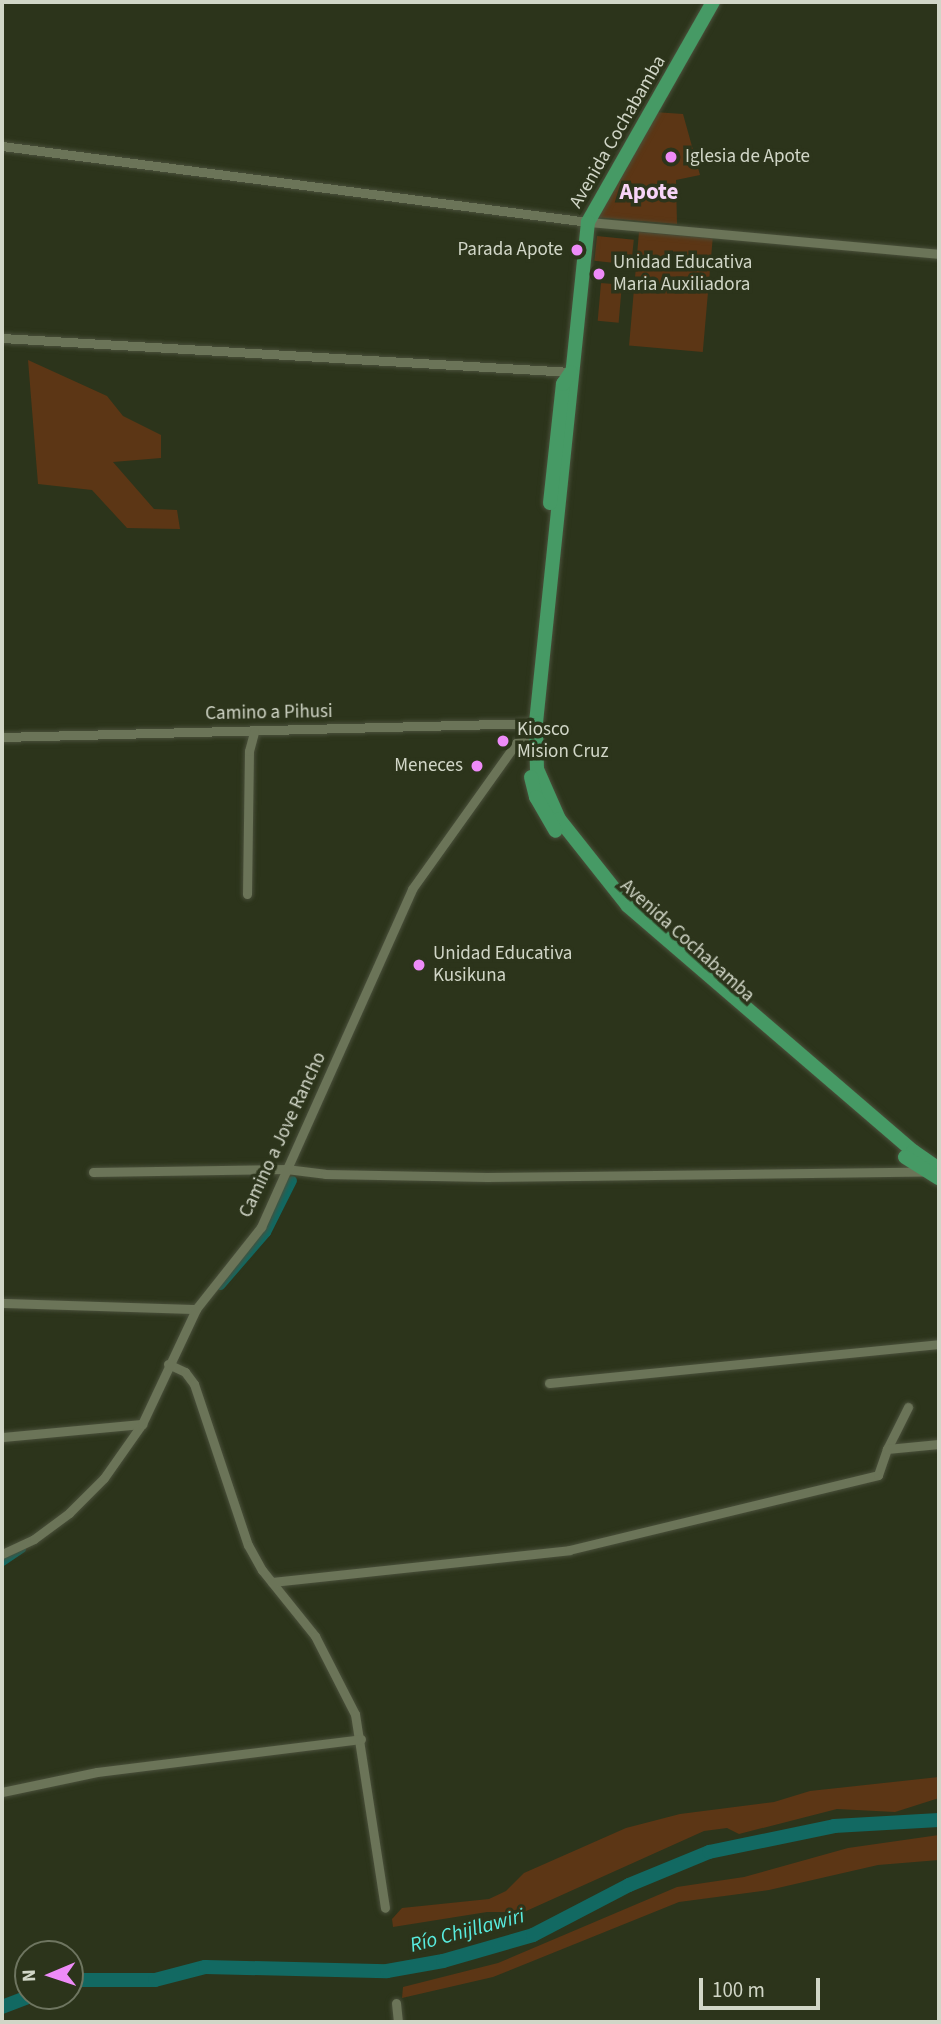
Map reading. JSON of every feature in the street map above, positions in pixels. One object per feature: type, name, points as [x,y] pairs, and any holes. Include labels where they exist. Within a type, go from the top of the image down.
[{"type":"main road","name":"Avenida Cochabamba","points":[[713,2],[588,222],[570,372],[563,384],[560,459],[531,722],[536,797],[611,902],[935,1170],[939,1178]]},
{"type":"street","points":[[2,146],[588,222],[939,254]]},
{"type":"street","points":[[2,338],[570,372]]},
{"type":"street","name":"Camino a Pihusi","points":[[2,737],[254,732],[531,722]]},
{"type":"street","points":[[247,894],[249,751],[254,732]]},
{"type":"street","name":"Camino a Jove Rancho","points":[[2,1555],[34,1539],[69,1513],[104,1478],[142,1424],[196,1309],[261,1227],[412,888],[516,743],[531,740]]},
{"type":"street","points":[[93,1172],[286,1169],[325,1174],[487,1177],[935,1170]]},
{"type":"street","points":[[2,1303],[196,1309]]},
{"type":"street","points":[[550,1383],[939,1344]]},
{"type":"street","points":[[168,1364],[185,1372],[194,1384],[248,1545],[272,1582],[315,1636],[355,1714],[361,1739],[385,1908]]},
{"type":"street","points":[[272,1582],[569,1550],[878,1475],[887,1449],[908,1407]]},
{"type":"street","points":[[2,1437],[142,1424]]},
{"type":"street","points":[[887,1449],[939,1444]]},
{"type":"street","points":[[2,1792],[110,1770],[361,1739]]},
{"type":"street","points":[[397,2003],[398,2022]]},
{"type":"shaded area","points":[[654,112],[683,114],[700,175],[676,180],[677,224],[594,217]]},
{"type":"shaded area","points":[[639,232],[713,238],[703,352],[629,346]]},
{"type":"shaded area","points":[[597,236],[634,240],[631,265],[594,261]]},
{"type":"shaded area","points":[[601,283],[622,285],[619,323],[598,321]]},
{"type":"shaded area","points":[[28,360],[107,396],[123,416],[161,435],[161,458],[113,462],[154,509],[177,510],[180,529],[127,528],[92,490],[38,484]]},
{"type":"shaded area","points":[[939,1777],[939,1798],[895,1812],[837,1809],[739,1834],[727,1828],[704,1831],[524,1912],[487,1912],[393,1927],[392,1919],[402,1908],[489,1899],[506,1891],[524,1873],[626,1828],[680,1814],[774,1802],[810,1791]]},
{"type":"shaded area","points":[[939,1835],[939,1860],[878,1865],[769,1890],[679,1902],[493,1977],[402,1998],[403,1987],[498,1963],[677,1887],[744,1877],[848,1848]]},
{"type":"waterway","points":[[220,1285],[266,1232],[292,1180]]},
{"type":"waterway","points":[[2,1561],[21,1548]]},
{"type":"waterway","name":"Río Chijllawiri","points":[[84,1980],[155,1980],[205,1967],[387,1971],[443,1961],[533,1935],[629,1885],[709,1852],[834,1826],[939,1820]]},
{"type":"waterway","name":"Río Chijllawiri","points":[[2,2007],[14,2002]]},
{"type":"place","name":"Iglesia de Apote","points":[[671,157]]},
{"type":"place","name":"Parada Apote","points":[[577,250]]},
{"type":"place","name":"Unidad Educativa Maria Auxiliadora","points":[[599,274]]},
{"type":"place","name":"Kiosco Mision Cruz","points":[[503,741]]},
{"type":"place","name":"Meneces","points":[[477,766]]},
{"type":"place","name":"Unidad Educativa Kusikuna","points":[[419,965]]},
{"type":"district","name":"Apote","points":[[649,192]]}]
